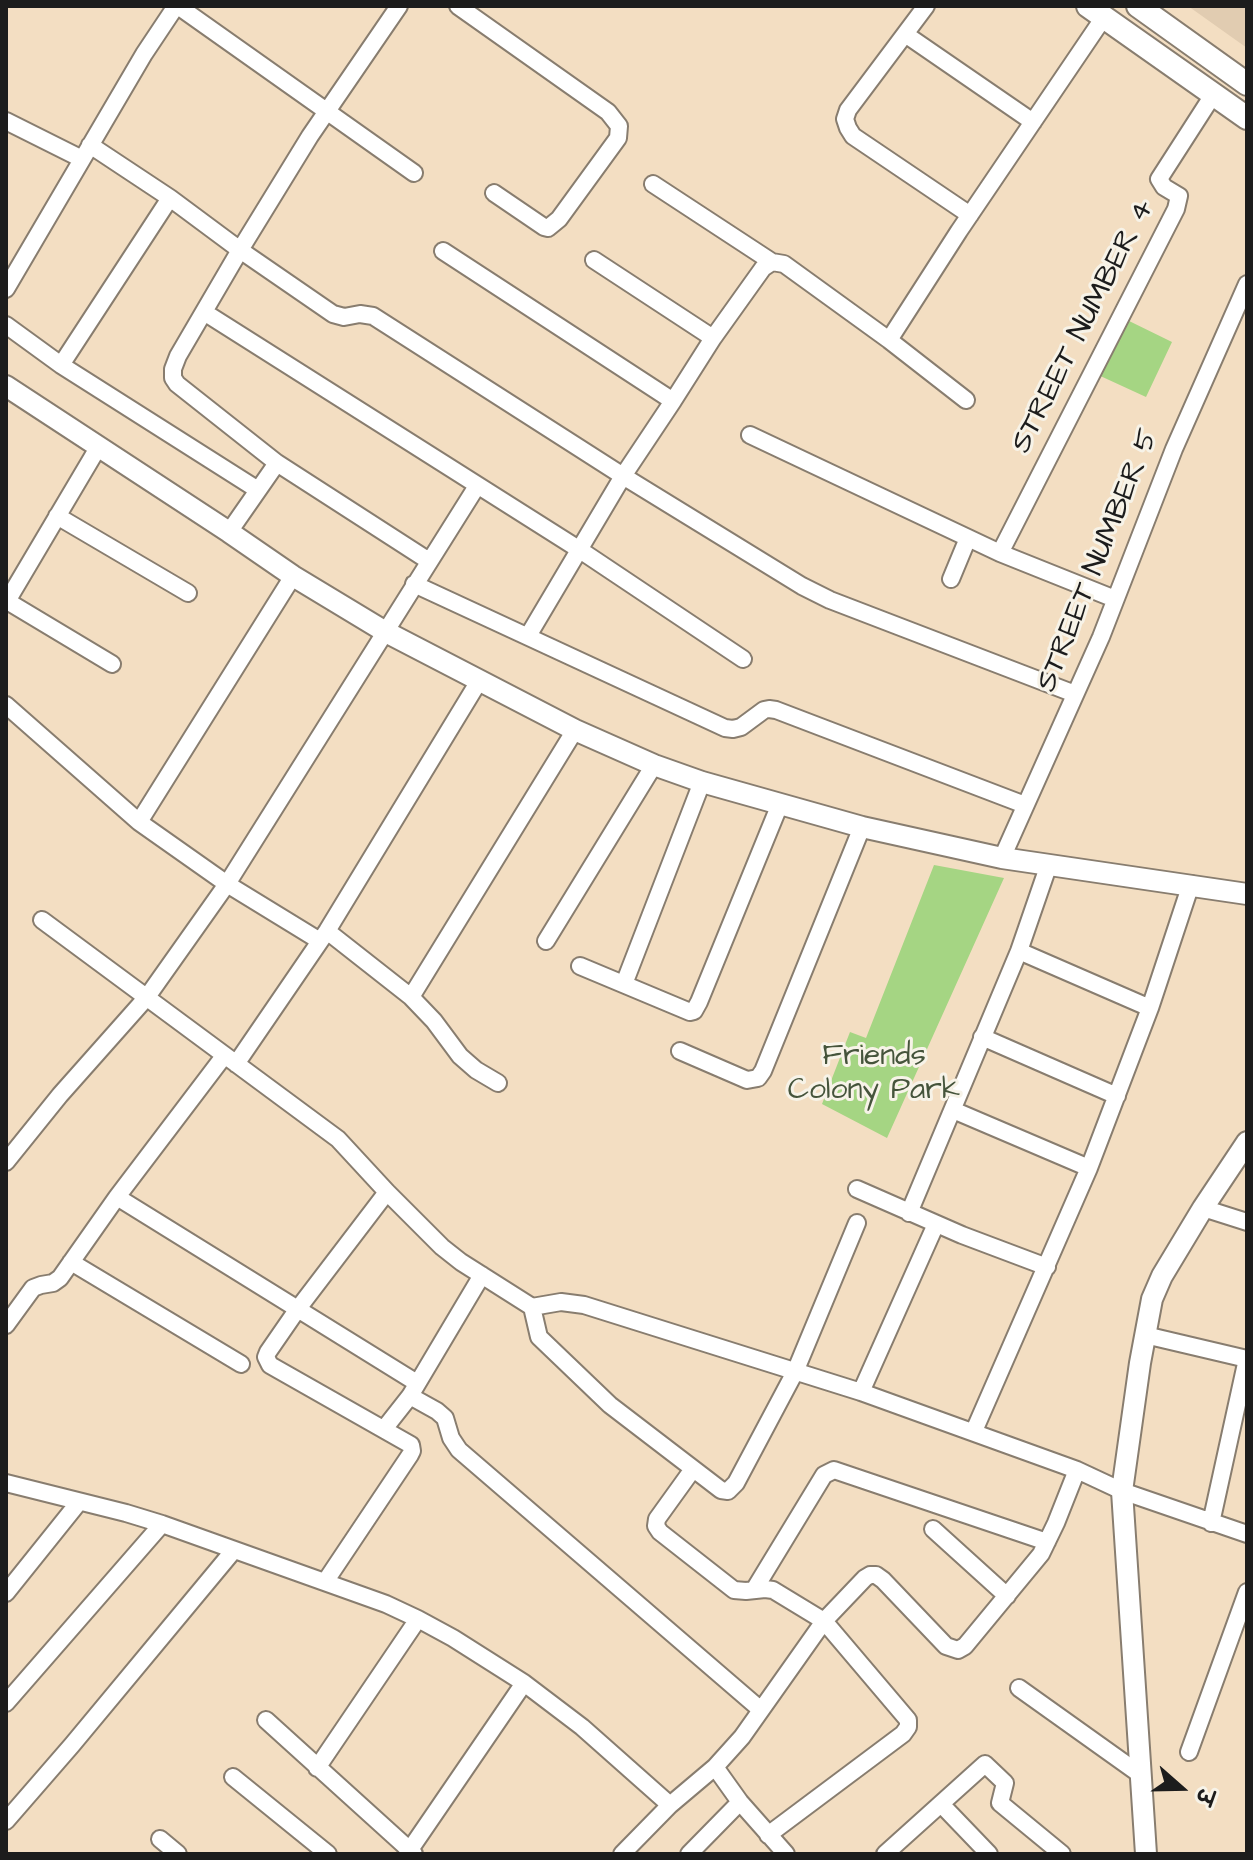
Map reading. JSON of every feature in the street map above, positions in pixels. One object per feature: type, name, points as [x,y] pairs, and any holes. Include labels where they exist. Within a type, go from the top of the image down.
[{"type":"main road","points":[[1138,6],[1247,84]]},
{"type":"main road","points":[[1096,12],[1247,118]]},
{"type":"street","points":[[6,289],[144,54],[177,6],[414,173]]},
{"type":"street","points":[[399,6],[310,136],[240,250],[178,356],[173,378],[277,463],[429,561]]},
{"type":"street","points":[[458,6],[608,112],[619,126],[618,138],[559,219],[548,228],[494,193]]},
{"type":"street","points":[[926,6],[848,110],[845,119],[853,136],[970,215]]},
{"type":"street","points":[[889,340],[1033,122],[1096,12]]},
{"type":"street","points":[[905,34],[1033,122]]},
{"type":"street","name":"STREET NUMBER 4","points":[[1000,553],[1176,209],[1179,196],[1164,187],[1159,179],[1213,95]]},
{"type":"street","points":[[6,121],[86,152],[170,198],[338,317],[373,316],[802,586],[830,600],[1075,694]]},
{"type":"street","points":[[653,184],[772,262],[784,264],[966,400]]},
{"type":"street","points":[[61,365],[170,198]]},
{"type":"street","points":[[443,251],[673,401]]},
{"type":"street","points":[[594,260],[713,338]]},
{"type":"street","points":[[528,636],[623,476],[713,338],[763,268],[772,262]]},
{"type":"street","name":"STREET NUMBER 5","points":[[1002,858],[1101,637],[1174,449],[1247,284]]},
{"type":"street","points":[[204,312],[580,550],[743,659]]},
{"type":"street","points":[[6,325],[61,365],[258,490]]},
{"type":"street","points":[[6,386],[293,576],[384,631],[575,730],[654,765],[702,782],[862,827],[1002,858],[1247,894]]},
{"type":"street","points":[[750,435],[1000,553],[1115,599]]},
{"type":"street","points":[[99,446],[9,594],[112,664]]},
{"type":"street","points":[[229,532],[277,463]]},
{"type":"street","points":[[6,1162],[60,1095],[147,997],[227,884],[477,486]]},
{"type":"street","points":[[57,516],[188,593]]},
{"type":"street","points":[[951,579],[968,538]]},
{"type":"street","points":[[139,822],[293,576]]},
{"type":"street","points":[[414,584],[725,728],[741,727],[764,710],[776,710],[1025,805]]},
{"type":"street","points":[[6,1325],[29,1292],[58,1281],[117,1197],[230,1060],[323,936],[479,681]]},
{"type":"street","points":[[6,705],[139,822],[227,884],[323,936],[411,997],[460,1056],[498,1083]]},
{"type":"street","points":[[411,997],[575,730]]},
{"type":"street","points":[[546,941],[654,765]]},
{"type":"street","points":[[624,984],[702,782]]},
{"type":"street","points":[[580,966],[694,1011],[780,804]]},
{"type":"street","points":[[680,1051],[747,1080],[758,1078],[862,827]]},
{"type":"street","points":[[909,1213],[1019,951],[1049,864]]},
{"type":"street","points":[[974,1431],[1089,1168],[1150,1008],[1191,884]]},
{"type":"street","points":[[42,920],[317,1122],[338,1139],[442,1247],[532,1307],[561,1302],[584,1305],[861,1392],[1077,1470],[1122,1491],[1247,1534]]},
{"type":"street","points":[[1019,951],[1150,1008]]},
{"type":"street","points":[[982,1037],[1117,1096]]},
{"type":"street","points":[[953,1110],[1089,1168]]},
{"type":"street","points":[[1146,1854],[1122,1491],[1152,1299],[1162,1276],[1203,1208],[1247,1142]]},
{"type":"street","points":[[857,1189],[909,1213],[1047,1267]]},
{"type":"street","points":[[325,1582],[412,1451],[411,1445],[270,1365],[268,1352],[387,1192]]},
{"type":"street","points":[[117,1197],[297,1310],[413,1390],[445,1418],[451,1438],[459,1450],[761,1710]]},
{"type":"street","points":[[1203,1208],[1247,1222]]},
{"type":"street","points":[[532,1307],[539,1337],[610,1405],[721,1490],[728,1491],[732,1489],[795,1372],[857,1223]]},
{"type":"street","points":[[861,1392],[936,1224]]},
{"type":"street","points":[[71,1262],[241,1364]]},
{"type":"street","points":[[384,1429],[413,1390],[482,1275]]},
{"type":"street","points":[[1145,1335],[1247,1359],[1211,1523]]},
{"type":"street","points":[[693,1469],[660,1514],[656,1526],[660,1532],[734,1590],[773,1590],[824,1621],[908,1720],[903,1734],[768,1835]]},
{"type":"street","points":[[754,1590],[824,1475],[834,1470],[1047,1542]]},
{"type":"street","points":[[622,1854],[670,1805],[715,1767],[742,1737],[824,1621],[865,1578],[876,1575],[883,1580],[946,1646],[958,1650],[965,1646],[1047,1542],[1077,1470]]},
{"type":"street","points":[[6,1483],[162,1524],[386,1604],[418,1619],[524,1683],[582,1727],[670,1805]]},
{"type":"street","points":[[6,1593],[79,1502]]},
{"type":"street","points":[[6,1703],[162,1524]]},
{"type":"street","points":[[933,1529],[1007,1596]]},
{"type":"street","points":[[6,1821],[234,1550]]},
{"type":"street","points":[[1189,1752],[1247,1592]]},
{"type":"street","points":[[317,1768],[418,1619]]},
{"type":"street","points":[[266,1720],[410,1853],[524,1683]]},
{"type":"street","points":[[1019,1688],[1141,1775]]},
{"type":"street","points":[[885,1854],[985,1764],[1005,1783],[1000,1803],[1062,1854]]},
{"type":"street","points":[[715,1767],[740,1802],[786,1854]]},
{"type":"street","points":[[233,1777],[328,1854]]},
{"type":"street","points":[[689,1854],[740,1802]]},
{"type":"street","points":[[941,1804],[989,1854]]},
{"type":"street","points":[[160,1839],[178,1854]]},
{"type":"shaded area","points":[[1188,6],[1247,6],[1247,48]]},
{"type":"green space","points":[[1123,318],[1172,342],[1146,397],[1096,374]]},
{"type":"green space","name":"Friends Colony Park","points":[[934,865],[1004,878],[887,1138],[822,1104],[850,1032],[866,1038]]}]
